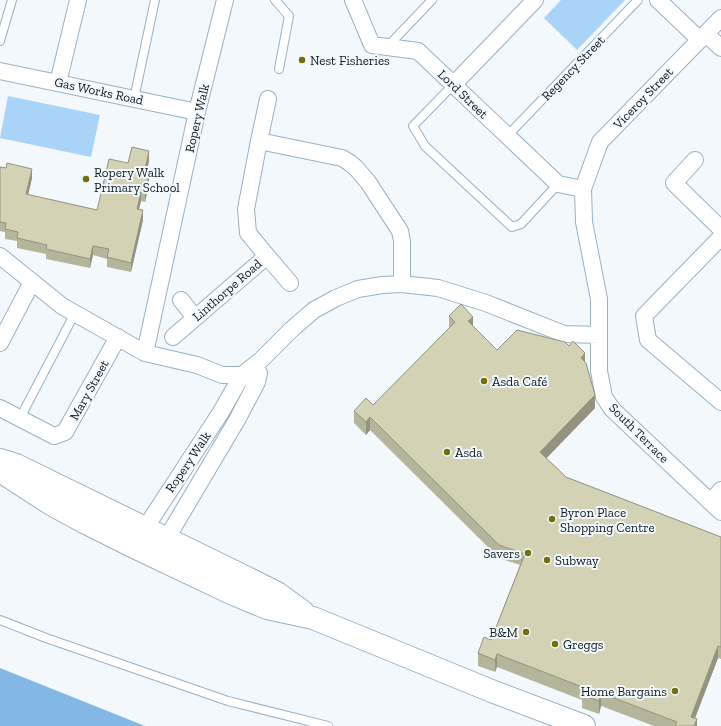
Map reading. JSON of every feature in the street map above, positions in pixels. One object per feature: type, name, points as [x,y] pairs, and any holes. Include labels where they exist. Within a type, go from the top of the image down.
[{"type":"main road","points":[[0,460],[16,465],[167,538],[277,594],[313,618]]},
{"type":"main road","points":[[0,471],[51,504],[134,547],[231,593],[267,608],[313,618],[494,692],[584,726]]},
{"type":"street","points":[[58,83],[78,0]]},
{"type":"street","name":"Ropery Walk","points":[[145,353],[224,0]]},
{"type":"street","name":"Lord Street","points":[[353,0],[372,45],[418,51],[558,184]]},
{"type":"street","points":[[453,85],[535,0]]},
{"type":"street","points":[[658,0],[703,37],[721,48]]},
{"type":"street","name":"Viceroy Street","points":[[582,189],[600,142],[721,18]]},
{"type":"street","name":"Gas Works Road","points":[[0,71],[198,112]]},
{"type":"street","name":"Linthorpe Road","points":[[173,337],[266,256],[248,233],[246,209],[268,99]]},
{"type":"street","points":[[259,141],[342,158],[356,168],[400,231],[402,241],[402,284]]},
{"type":"street","points":[[695,160],[674,184],[721,229]]},
{"type":"street","points":[[558,184],[582,189]]},
{"type":"street","name":"South Terrace","points":[[582,189],[584,222],[599,299],[599,371],[604,397],[612,409],[718,501]]},
{"type":"street","points":[[721,237],[644,316],[648,340],[721,402]]},
{"type":"street","points":[[0,256],[62,306],[145,353],[198,365],[253,389]]},
{"type":"street","points":[[266,256],[290,283]]},
{"type":"street","points":[[0,343],[32,282]]},
{"type":"street","points":[[238,382],[292,329],[314,310],[336,298],[358,289],[382,285],[402,284],[438,288],[486,303],[564,334],[599,334]]},
{"type":"street","points":[[181,300],[195,318]]},
{"type":"street","name":"Mary Street","points":[[20,418],[54,436],[65,432],[118,337]]},
{"type":"street","name":"Ropery Walk","points":[[156,557],[237,420],[253,389],[261,360]]},
{"type":"street","name":"Ropery Walk","points":[[134,547],[145,527],[221,412],[238,382]]},
{"type":"street","points":[[0,408],[20,418]]},
{"type":"lane","points":[[0,41],[12,0]]},
{"type":"lane","points":[[134,99],[155,0]]},
{"type":"lane","points":[[275,0],[289,16],[279,69]]},
{"type":"lane","points":[[387,47],[432,0]]},
{"type":"lane","name":"Regency Street","points":[[507,136],[638,0]]},
{"type":"lane","points":[[453,85],[413,126],[425,146],[512,227],[521,224],[558,184]]},
{"type":"lane","points":[[20,418],[75,313]]},
{"type":"lane","points":[[0,620],[46,638],[228,702],[328,726]]},
{"type":"shaded area","points":[[561,0],[625,0],[577,50],[544,18]]},
{"type":"shaded area","points":[[8,96],[100,115],[91,157],[0,138]]},
{"type":"shaded area","points":[[0,668],[145,726],[0,726]]},
{"type":"building","points":[[132,147],[149,151],[144,174],[149,175],[145,192],[141,192],[137,209],[143,210],[131,263],[107,257],[109,249],[93,246],[90,259],[46,249],[47,245],[17,238],[18,232],[5,229],[6,223],[0,222],[0,167],[6,168],[7,163],[32,169],[26,194],[97,210],[109,159],[128,163]]},
{"type":"building","name":"Byron Place Shopping Centre","points":[[461,304],[473,317],[468,321],[497,350],[517,330],[565,342],[569,346],[573,341],[585,353],[581,358],[586,363],[595,395],[540,452],[566,477],[721,537],[721,647],[718,646],[691,717],[697,719],[694,726],[675,726],[677,722],[601,693],[599,701],[582,695],[585,688],[497,654],[495,660],[478,653],[484,637],[491,640],[525,554],[499,545],[370,417],[366,422],[354,411],[366,398],[373,405],[455,322],[449,316]]},
{"type":"place","name":"Nest Fisheries","points":[[302,60]]},
{"type":"place","name":"Ropery Walk Primary School","points":[[86,179]]},
{"type":"place","name":"Asda Café","points":[[484,381]]},
{"type":"place","name":"Asda","points":[[447,452]]},
{"type":"place","name":"Byron Place Shopping Centre","points":[[552,519]]},
{"type":"place","name":"Savers","points":[[528,553]]},
{"type":"place","name":"Subway","points":[[547,560]]},
{"type":"place","name":"B&M","points":[[526,632]]},
{"type":"place","name":"Greggs","points":[[555,644]]},
{"type":"place","name":"Home Bargains","points":[[675,691]]}]
